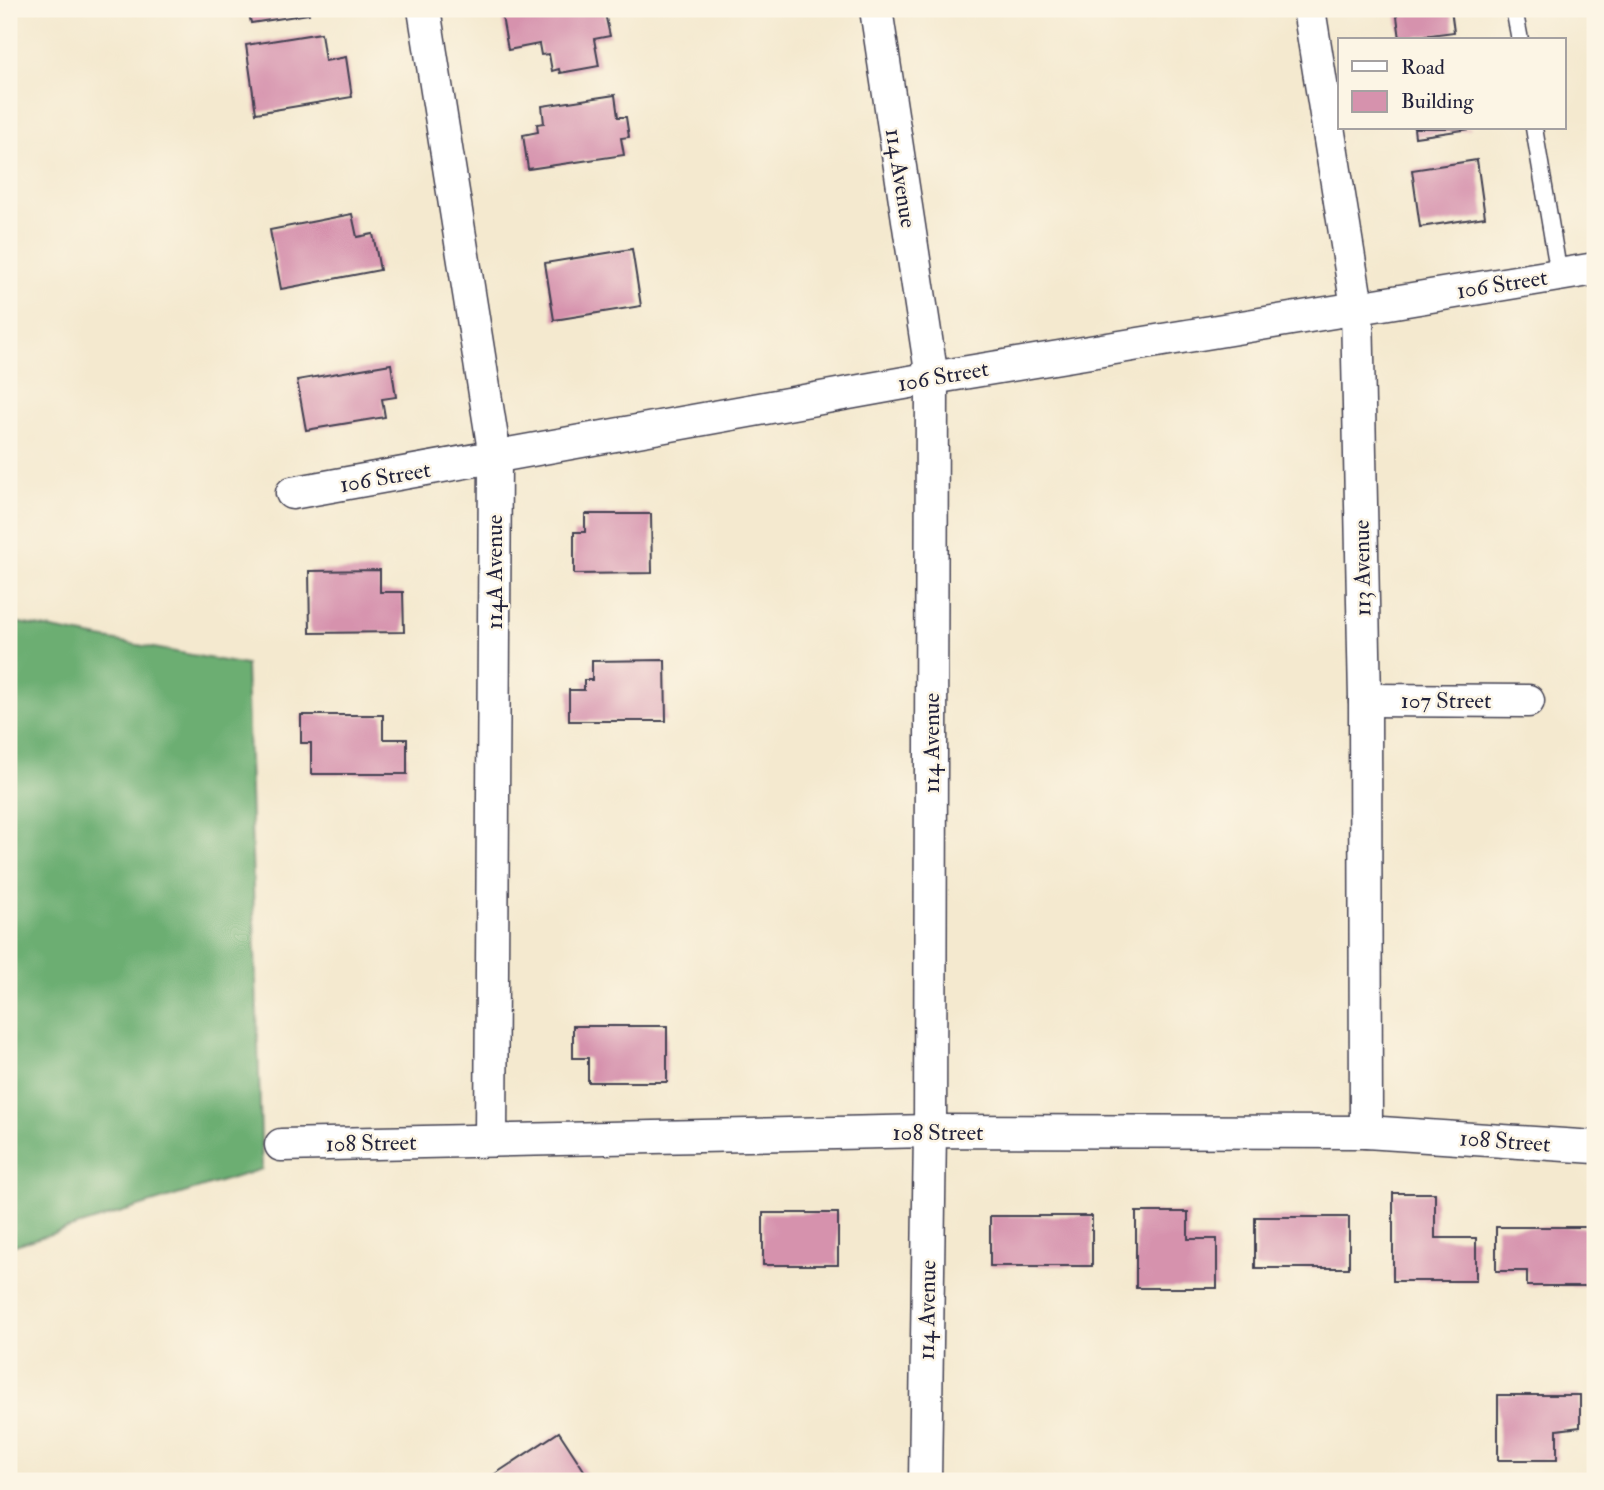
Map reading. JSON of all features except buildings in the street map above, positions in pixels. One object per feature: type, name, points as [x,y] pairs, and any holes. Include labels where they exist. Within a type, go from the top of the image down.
[{"type":"street","name":"114A Avenue","points":[[424,9],[495,457],[491,1140]]},
{"type":"street","name":"114 Avenue","points":[[876,9],[932,378],[930,1131],[925,1481]]},
{"type":"street","name":"113 Avenue","points":[[1309,9],[1357,307],[1365,700],[1366,1132]]},
{"type":"street","name":"106 Street","points":[[292,493],[932,378],[1595,269]]},
{"type":"street","name":"107 Street","points":[[1365,700],[1528,701]]},
{"type":"street","name":"108 Street","points":[[281,1145],[930,1131],[1366,1132],[1595,1147]]},
{"type":"lane","points":[[1514,9],[1520,38]]},
{"type":"lane","points":[[1534,130],[1559,275]]},
{"type":"green space","points":[[9,621],[246,665],[262,1169],[9,1247]]}]
